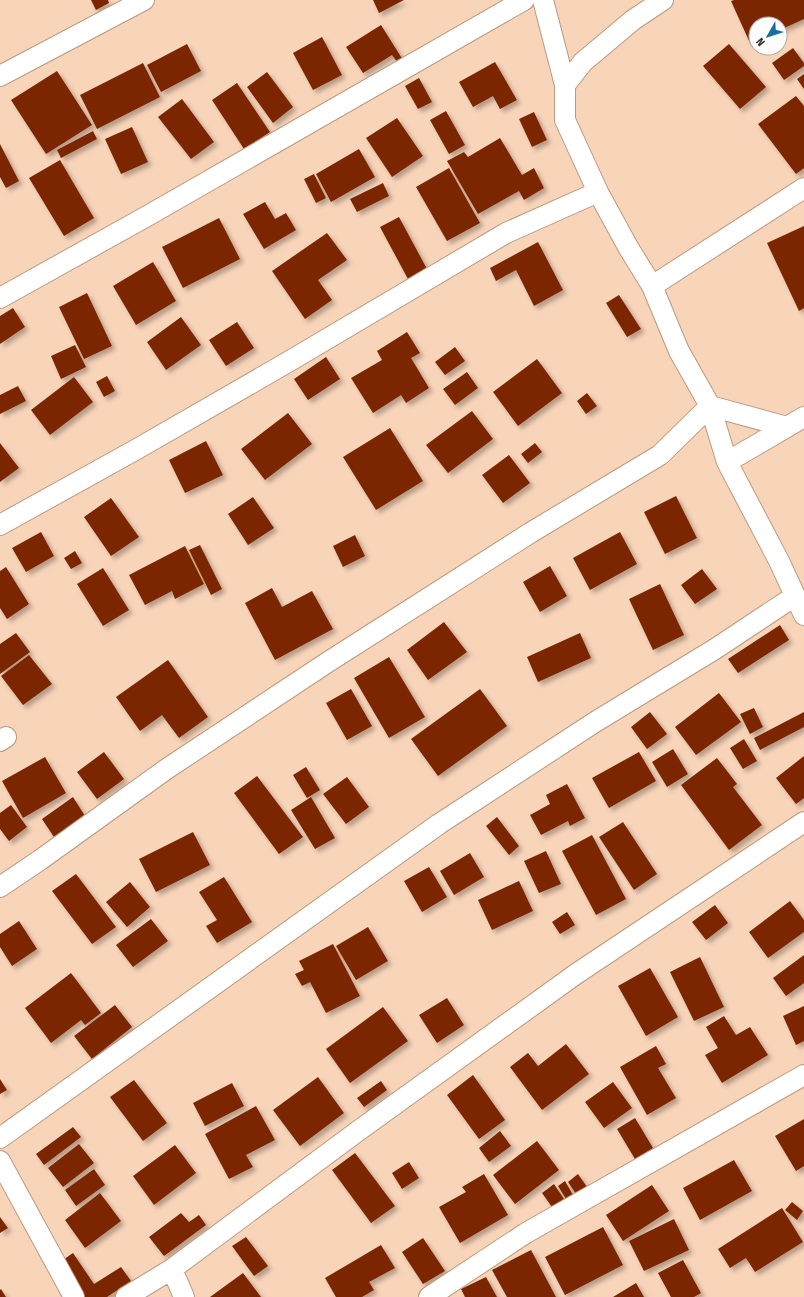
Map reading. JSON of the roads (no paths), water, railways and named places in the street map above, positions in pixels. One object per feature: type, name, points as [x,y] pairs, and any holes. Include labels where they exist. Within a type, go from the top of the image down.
[{"type":"street","points":[[0,76],[144,0]]},
{"type":"street","points":[[0,298],[163,208],[524,0]]},
{"type":"street","points":[[543,0],[565,85],[565,120],[598,192],[628,247],[652,286],[679,351],[710,406],[727,462],[779,561],[804,615]]},
{"type":"street","points":[[565,85],[583,62],[633,20],[663,0]]},
{"type":"street","points":[[652,286],[804,188]]},
{"type":"street","points":[[0,525],[199,414],[506,233],[598,192]]},
{"type":"street","points":[[710,406],[787,427]]},
{"type":"street","points":[[0,886],[40,860],[168,768],[328,662],[530,532],[660,455],[710,406]]},
{"type":"street","points":[[727,462],[804,417]]},
{"type":"street","points":[[0,1138],[439,824],[595,722],[715,649],[795,596]]},
{"type":"street","points":[[126,1297],[172,1269],[358,1131],[576,974],[804,822]]},
{"type":"street","points":[[429,1297],[526,1233],[787,1083],[804,1075]]},
{"type":"street","points":[[0,1161],[74,1297]]},
{"type":"street","points":[[172,1269],[184,1297]]}]
